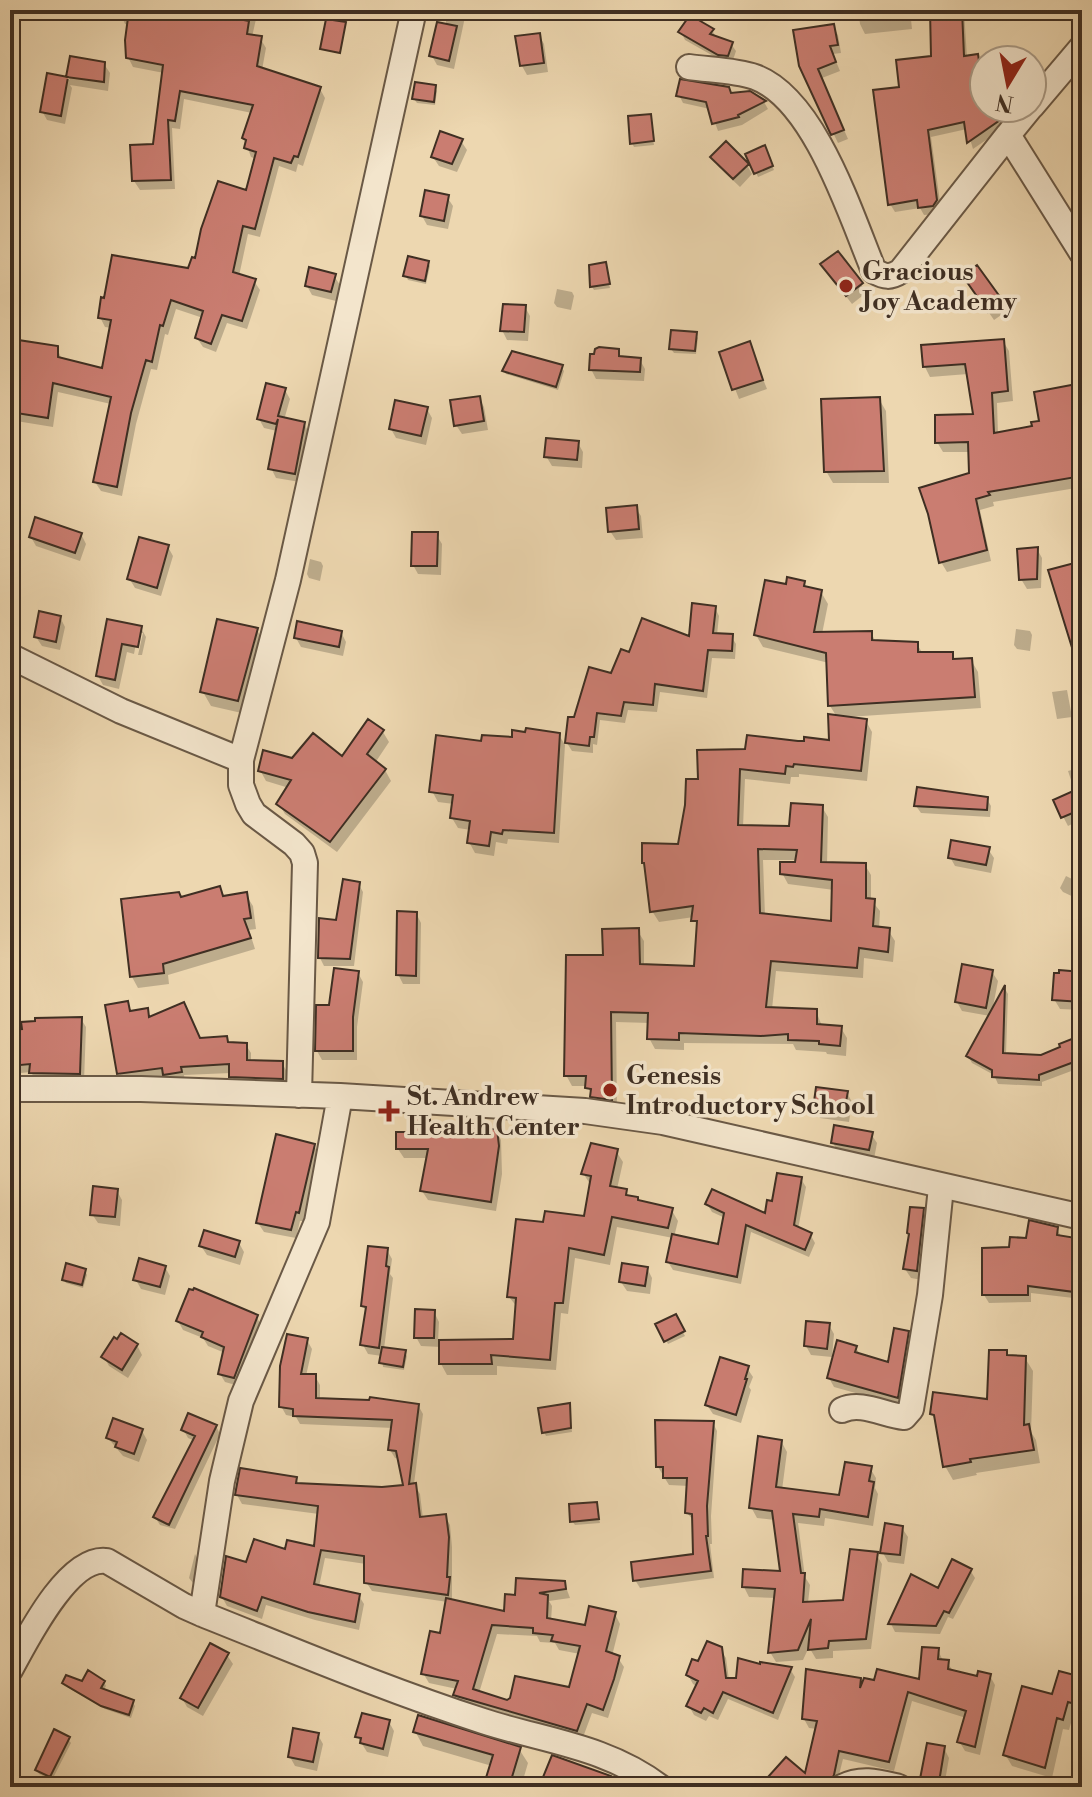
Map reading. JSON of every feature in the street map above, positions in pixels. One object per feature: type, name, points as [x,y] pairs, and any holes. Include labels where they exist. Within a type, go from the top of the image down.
[{"type":"street","points":[[299,1095],[305,863],[302,853],[294,844],[254,814],[241,785],[241,760],[288,580],[414,10]]},
{"type":"street","points":[[1048,87],[1082,47]]},
{"type":"street","points":[[689,67],[754,77],[778,89],[800,114],[825,153],[874,271],[884,277],[892,277],[901,271],[1017,124]]},
{"type":"street","points":[[1008,135],[1082,253]]},
{"type":"street","points":[[10,656],[121,711],[241,760]]},
{"type":"street","points":[[10,1089],[141,1089],[340,1096],[585,1111],[663,1122],[1082,1217]]},
{"type":"street","points":[[202,1614],[222,1481],[241,1401],[317,1222],[340,1096]]},
{"type":"street","points":[[842,1410],[849,1406],[904,1417],[911,1409],[930,1295],[941,1187]]},
{"type":"street","points":[[10,1670],[40,1616],[81,1567],[96,1560],[107,1561],[202,1614],[382,1687],[487,1722],[597,1752],[660,1787]]},
{"type":"street","points":[[842,1787],[856,1781],[873,1780],[899,1787]]},
{"type":"building","points":[[129,10],[218,10],[217,15],[249,21],[247,34],[262,36],[257,66],[321,87],[298,157],[294,156],[291,163],[274,158],[255,229],[243,226],[233,272],[256,279],[242,321],[222,315],[211,344],[195,338],[203,311],[171,300],[163,326],[160,325],[152,362],[146,360],[131,413],[117,487],[93,482],[111,397],[53,383],[48,418],[10,412],[10,368],[14,368],[18,340],[58,346],[58,357],[102,368],[111,320],[98,318],[112,255],[188,268],[192,257],[195,258],[201,229],[218,181],[246,190],[256,152],[244,148],[246,140],[242,138],[253,105],[180,91],[175,121],[168,120],[171,180],[132,181],[130,145],[153,144],[163,65],[126,58]]},
{"type":"building","points":[[930,10],[962,10],[964,56],[968,55],[968,124],[994,124],[967,143],[964,122],[928,130],[937,200],[933,206],[918,208],[917,200],[888,205],[873,90],[899,87],[896,60],[931,56]]},
{"type":"building","points":[[690,15],[714,29],[710,34],[733,42],[728,56],[718,55],[678,32]]},
{"type":"building","points":[[326,19],[346,22],[340,53],[320,49]]},
{"type":"building","points":[[437,22],[457,26],[449,61],[429,56]]},
{"type":"building","points":[[834,24],[838,45],[830,46],[836,62],[818,69],[844,130],[831,135],[799,66],[793,30]]},
{"type":"building","points":[[540,33],[544,63],[520,66],[515,36]]},
{"type":"building","points":[[70,56],[105,62],[104,82],[66,77]]},
{"type":"building","points":[[47,73],[68,77],[61,116],[40,112]]},
{"type":"building","points":[[680,79],[729,87],[731,93],[750,91],[766,101],[739,117],[712,124],[706,102],[676,96]]},
{"type":"building","points":[[415,82],[436,85],[434,102],[412,99]]},
{"type":"building","points":[[651,114],[654,141],[630,144],[628,116]]},
{"type":"building","points":[[440,131],[463,139],[452,164],[431,157]]},
{"type":"building","points":[[726,141],[749,164],[733,179],[710,157]]},
{"type":"building","points":[[765,145],[773,166],[754,174],[745,154]]},
{"type":"building","points":[[425,190],[449,195],[444,221],[420,216]]},
{"type":"building","points":[[838,251],[863,283],[846,296],[820,264]]},
{"type":"building","points":[[408,256],[429,261],[425,281],[403,276]]},
{"type":"building","points":[[606,262],[610,284],[590,287],[589,265]]},
{"type":"building","points":[[977,265],[1003,301],[988,312],[962,275]]},
{"type":"building","points":[[309,267],[336,274],[331,292],[305,286]]},
{"type":"building","points":[[503,304],[526,305],[524,332],[500,331]]},
{"type":"building","points":[[671,330],[697,332],[695,351],[669,349]]},
{"type":"building","points":[[1004,339],[1008,391],[992,393],[994,433],[1032,426],[1031,422],[1039,421],[1034,392],[1082,383],[1082,476],[988,492],[990,495],[976,499],[987,550],[939,563],[919,488],[969,473],[968,442],[935,443],[935,415],[973,414],[965,364],[923,367],[921,345]]},
{"type":"building","points":[[750,341],[763,380],[732,390],[719,352]]},
{"type":"building","points":[[599,347],[619,349],[619,356],[641,358],[640,372],[589,370],[590,354],[594,354]]},
{"type":"building","points":[[512,351],[563,365],[556,387],[502,371]]},
{"type":"building","points":[[266,383],[286,388],[278,416],[305,422],[295,474],[268,469],[278,419],[276,424],[257,419]]},
{"type":"building","points":[[480,396],[484,421],[454,426],[450,400]]},
{"type":"building","points":[[880,397],[884,471],[824,472],[821,399]]},
{"type":"building","points":[[395,400],[428,407],[421,436],[389,429]]},
{"type":"building","points":[[546,438],[579,441],[577,460],[544,457]]},
{"type":"building","points":[[637,505],[639,529],[608,532],[606,508]]},
{"type":"building","points":[[35,517],[82,533],[75,553],[29,537]]},
{"type":"building","points":[[412,532],[438,532],[437,566],[411,566]]},
{"type":"building","points":[[139,537],[169,545],[157,588],[127,579]]},
{"type":"building","points":[[1038,547],[1037,579],[1019,580],[1017,549]]},
{"type":"building","points":[[1082,561],[1082,667],[1078,667],[1048,570]]},
{"type":"building","points":[[787,577],[805,581],[804,586],[822,590],[814,632],[872,631],[872,640],[918,642],[918,652],[953,652],[953,659],[972,658],[975,697],[828,706],[826,653],[754,635],[765,580],[786,584]]},
{"type":"building","points":[[692,603],[716,606],[713,633],[733,634],[732,651],[708,650],[703,691],[655,684],[653,705],[624,702],[621,716],[597,713],[594,737],[590,737],[589,746],[565,743],[568,717],[574,717],[589,667],[611,673],[621,649],[629,652],[642,618],[689,636]]},
{"type":"building","points":[[39,611],[61,616],[56,642],[34,637]]},
{"type":"building","points":[[107,619],[142,626],[138,647],[122,644],[115,680],[96,676]]},
{"type":"building","points":[[217,619],[258,628],[238,701],[200,692]]},
{"type":"building","points":[[297,621],[342,631],[339,647],[294,638]]},
{"type":"building","points":[[828,714],[867,719],[861,771],[794,764],[793,767],[786,766],[785,774],[740,769],[738,825],[789,826],[791,803],[823,805],[821,862],[866,863],[866,898],[875,899],[873,926],[890,928],[888,952],[859,948],[857,968],[771,961],[766,1007],[817,1009],[817,1024],[842,1026],[840,1046],[819,1044],[819,1041],[788,1040],[788,1034],[679,1033],[679,1040],[647,1039],[648,1013],[611,1012],[612,1100],[590,1097],[591,1089],[585,1088],[586,1076],[564,1076],[566,955],[603,955],[602,929],[639,928],[640,964],[694,966],[697,921],[691,921],[693,906],[650,912],[642,843],[678,844],[686,779],[698,779],[697,750],[745,749],[747,735],[798,741],[804,741],[804,737],[829,740]],"holes":[[[758,849],[797,850],[795,862],[780,862],[780,874],[832,880],[831,921],[760,913]]]},
{"type":"building","points":[[368,719],[384,730],[367,754],[386,769],[330,842],[276,804],[291,780],[258,771],[263,750],[292,758],[313,733],[342,756]]},
{"type":"building","points":[[526,728],[560,733],[554,833],[503,830],[502,834],[491,832],[489,846],[467,843],[470,821],[450,818],[453,795],[429,792],[436,735],[481,741],[482,735],[512,737],[512,730],[525,732]]},
{"type":"building","points":[[917,787],[988,797],[987,810],[914,806]]},
{"type":"building","points":[[1082,787],[1082,809],[1061,818],[1053,800]]},
{"type":"building","points":[[951,840],[990,847],[986,865],[948,858]]},
{"type":"building","points":[[343,879],[360,882],[350,959],[318,958],[319,918],[336,920]]},
{"type":"building","points":[[220,886],[223,896],[247,892],[251,918],[244,919],[251,938],[163,964],[164,973],[130,977],[121,899],[179,892],[181,897]]},
{"type":"building","points":[[397,911],[417,912],[416,976],[396,975]]},
{"type":"building","points":[[962,964],[993,970],[986,1008],[955,1002]]},
{"type":"building","points":[[334,968],[359,971],[353,1017],[353,1051],[315,1051],[316,1005],[329,1005]]},
{"type":"building","points":[[1059,970],[1082,972],[1082,1002],[1052,1000],[1054,973],[1059,973]]},
{"type":"building","points":[[1005,985],[1003,1053],[1041,1055],[1082,1035],[1082,1059],[1039,1075],[1039,1080],[992,1077],[992,1070],[966,1056]]},
{"type":"building","points":[[128,1001],[130,1011],[148,1008],[149,1017],[184,1002],[200,1038],[227,1036],[228,1042],[247,1043],[247,1060],[283,1061],[283,1079],[229,1077],[229,1064],[181,1067],[182,1072],[163,1075],[162,1068],[117,1074],[105,1005]]},
{"type":"building","points":[[82,1017],[80,1074],[29,1073],[30,1064],[10,1066],[10,1030],[22,1029],[21,1022],[35,1021],[35,1018]]},
{"type":"building","points":[[816,1087],[848,1091],[844,1113],[813,1109]]},
{"type":"building","points":[[411,1115],[430,1117],[430,1124],[458,1123],[458,1129],[497,1129],[499,1146],[491,1202],[420,1191],[428,1149],[396,1149],[396,1132],[411,1132]]},
{"type":"building","points":[[834,1125],[873,1132],[869,1150],[831,1143]]},
{"type":"building","points":[[276,1134],[315,1144],[299,1213],[296,1212],[291,1230],[256,1223]]},
{"type":"building","points":[[591,1143],[618,1149],[610,1186],[627,1189],[626,1195],[638,1197],[638,1200],[673,1208],[668,1228],[612,1217],[604,1255],[569,1248],[563,1303],[555,1303],[550,1360],[491,1355],[492,1364],[439,1364],[439,1340],[513,1339],[516,1298],[507,1297],[516,1219],[543,1222],[545,1211],[584,1216],[591,1176],[581,1174]]},
{"type":"building","points":[[777,1173],[802,1177],[794,1225],[812,1233],[805,1250],[746,1225],[737,1277],[666,1262],[672,1234],[718,1244],[724,1213],[705,1204],[712,1189],[765,1213],[767,1200],[772,1201]]},
{"type":"building","points":[[93,1186],[118,1189],[115,1217],[90,1215]]},
{"type":"building","points":[[910,1207],[924,1208],[917,1271],[903,1269]]},
{"type":"building","points":[[1029,1220],[1058,1227],[1057,1235],[1082,1239],[1082,1293],[1028,1286],[1028,1295],[982,1295],[982,1248],[1009,1247],[1010,1237],[1026,1238]]},
{"type":"building","points":[[204,1230],[240,1241],[235,1257],[199,1246]]},
{"type":"building","points":[[368,1246],[388,1248],[386,1266],[389,1267],[379,1348],[360,1345],[366,1307],[361,1306]]},
{"type":"building","points":[[139,1258],[166,1266],[160,1287],[133,1280]]},
{"type":"building","points":[[66,1263],[86,1269],[82,1285],[62,1280]]},
{"type":"building","points":[[622,1263],[648,1267],[645,1286],[619,1282]]},
{"type":"building","points":[[194,1288],[258,1315],[234,1378],[218,1374],[224,1347],[201,1337],[203,1332],[176,1321],[189,1289]]},
{"type":"building","points":[[415,1309],[435,1310],[434,1338],[414,1338]]},
{"type":"building","points":[[676,1314],[685,1331],[664,1342],[655,1324]]},
{"type":"building","points":[[806,1321],[830,1323],[827,1349],[804,1346]]},
{"type":"building","points":[[894,1328],[909,1331],[898,1398],[827,1378],[837,1340],[857,1346],[855,1352],[888,1362]]},
{"type":"building","points":[[121,1333],[138,1344],[122,1370],[101,1357],[114,1337],[117,1339]]},
{"type":"building","points":[[287,1334],[308,1338],[301,1374],[316,1374],[316,1398],[369,1400],[370,1397],[419,1404],[409,1484],[416,1483],[420,1517],[446,1514],[449,1537],[447,1577],[450,1577],[448,1595],[364,1583],[364,1556],[321,1550],[314,1584],[360,1594],[355,1622],[308,1612],[262,1597],[257,1611],[220,1597],[226,1556],[246,1562],[254,1539],[285,1549],[287,1540],[314,1546],[318,1506],[235,1495],[240,1468],[297,1477],[296,1483],[403,1485],[396,1451],[388,1450],[392,1420],[293,1416],[293,1409],[279,1407],[280,1366]]},
{"type":"building","points":[[382,1347],[406,1350],[403,1367],[379,1363]]},
{"type":"building","points":[[989,1350],[1007,1350],[1007,1355],[1026,1356],[1024,1425],[1029,1424],[1034,1450],[970,1459],[971,1462],[943,1467],[934,1415],[930,1414],[933,1392],[987,1399]]},
{"type":"building","points":[[720,1357],[749,1366],[736,1415],[705,1405]]},
{"type":"building","points":[[570,1403],[571,1428],[542,1433],[538,1408]]},
{"type":"building","points":[[188,1413],[217,1425],[169,1525],[153,1517],[195,1436],[181,1430]]},
{"type":"building","points":[[113,1418],[143,1429],[134,1454],[115,1447],[117,1442],[106,1438]]},
{"type":"building","points":[[655,1420],[714,1421],[706,1536],[711,1571],[633,1581],[631,1562],[693,1554],[692,1514],[685,1513],[687,1478],[663,1478],[663,1467],[656,1467]]},
{"type":"building","points":[[758,1436],[782,1440],[776,1487],[839,1495],[845,1462],[872,1466],[869,1481],[874,1482],[868,1517],[820,1509],[819,1517],[793,1514],[801,1573],[805,1573],[803,1602],[843,1600],[850,1549],[878,1552],[866,1639],[829,1641],[828,1648],[808,1650],[811,1619],[798,1650],[768,1653],[775,1589],[742,1587],[743,1569],[780,1571],[772,1511],[749,1508]]},
{"type":"building","points":[[597,1502],[599,1519],[570,1522],[569,1504]]},
{"type":"building","points":[[885,1523],[903,1526],[900,1555],[880,1553]]},
{"type":"building","points":[[952,1559],[972,1569],[949,1613],[944,1611],[936,1626],[888,1624],[911,1574],[938,1588]]},
{"type":"building","points":[[516,1578],[565,1581],[566,1589],[539,1593],[548,1595],[547,1618],[585,1625],[589,1606],[616,1612],[606,1651],[620,1656],[614,1679],[603,1710],[587,1704],[577,1731],[453,1695],[458,1681],[421,1674],[430,1631],[440,1633],[446,1598],[504,1611],[505,1594],[515,1595]],"holes":[[[492,1625],[533,1628],[533,1633],[553,1635],[551,1641],[580,1646],[569,1687],[515,1676],[507,1700],[473,1689]]]},
{"type":"building","points":[[707,1641],[722,1647],[726,1678],[736,1678],[738,1658],[792,1667],[773,1713],[723,1692],[713,1713],[704,1708],[701,1713],[686,1706],[698,1681],[686,1675],[692,1659],[698,1661]]},
{"type":"building","points":[[210,1643],[229,1653],[198,1708],[180,1698]]},
{"type":"building","points":[[922,1647],[939,1648],[938,1659],[949,1660],[948,1669],[977,1676],[978,1671],[991,1674],[975,1747],[957,1742],[966,1711],[908,1692],[889,1762],[839,1751],[834,1775],[827,1787],[759,1787],[786,1757],[805,1773],[817,1721],[802,1719],[806,1669],[861,1678],[860,1688],[864,1678],[874,1680],[877,1669],[919,1679]]},
{"type":"building","points":[[88,1670],[105,1681],[101,1688],[134,1700],[129,1715],[101,1706],[62,1683],[66,1675],[82,1681]]},
{"type":"building","points":[[1059,1671],[1082,1677],[1082,1706],[1068,1702],[1063,1720],[1057,1718],[1045,1768],[1003,1755],[1022,1686],[1052,1694]]},
{"type":"building","points":[[362,1713],[390,1720],[383,1749],[360,1743],[361,1738],[355,1737]]},
{"type":"building","points":[[418,1715],[521,1747],[509,1787],[485,1781],[493,1755],[413,1732]]},
{"type":"building","points":[[293,1728],[319,1733],[313,1762],[288,1757]]},
{"type":"building","points":[[54,1729],[70,1737],[50,1777],[35,1770]]},
{"type":"building","points":[[927,1743],[945,1746],[939,1782],[920,1779]]},
{"type":"building","points":[[552,1755],[611,1776],[607,1787],[539,1787]]},
{"type":"place","name":"Gracious Joy Academy","points":[[846,286]]},
{"type":"place","name":"Genesis Introductory School","points":[[610,1090]]},
{"type":"place","name":"St. Andrew Health Center","points":[[389,1111]]}]
